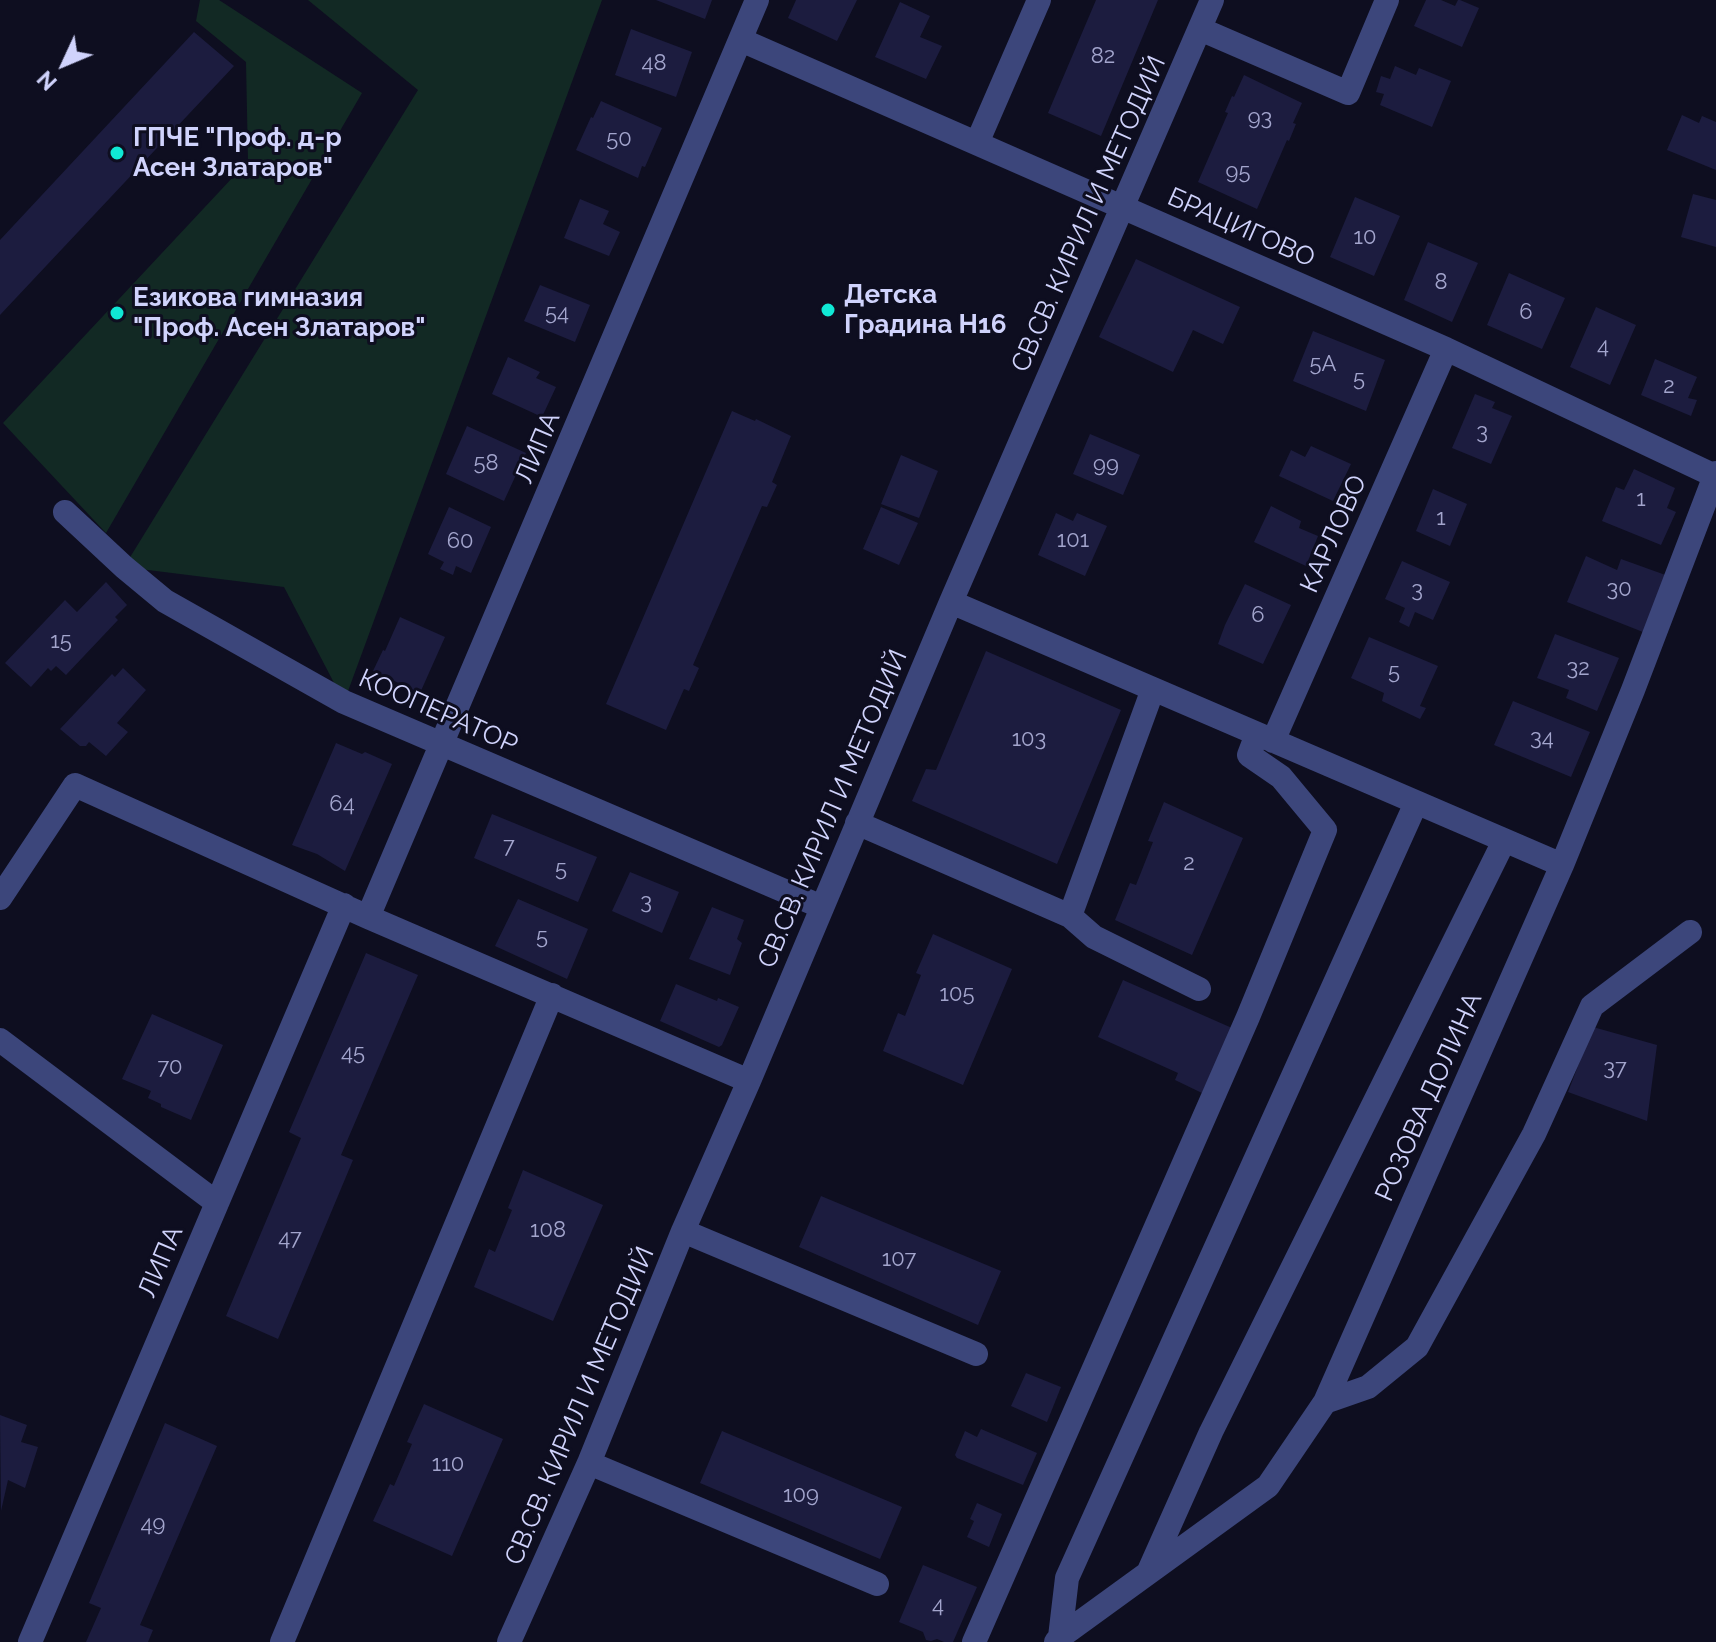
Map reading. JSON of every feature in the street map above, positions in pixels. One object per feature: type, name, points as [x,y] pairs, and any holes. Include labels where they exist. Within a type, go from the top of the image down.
[{"type":"street","name":"ЛИПА","points":[[368,917],[757,0]]},
{"type":"street","points":[[977,143],[1039,0]]},
{"type":"street","name":"СВ.СВ. КИРИЛ И МЕТОДИЙ","points":[[509,1642],[589,1463],[683,1231],[1212,0]]},
{"type":"street","points":[[1200,29],[1348,93],[1387,0]]},
{"type":"street","name":"БРАЦИГОВО","points":[[741,40],[1446,349],[1715,475]]},
{"type":"street","name":"КАРЛОВО","points":[[1265,738],[1446,349]]},
{"type":"street","name":"РОЗОВА ДОЛИНА","points":[[1058,1640],[1268,1486],[1325,1402],[1562,865],[1715,475]]},
{"type":"street","name":"КООПЕРАТОР","points":[[65,512],[165,601],[344,702],[822,907]]},
{"type":"street","points":[[951,602],[1562,865]]},
{"type":"street","points":[[1070,916],[1153,689]]},
{"type":"street","points":[[974,1642],[1242,1032],[1325,830],[1281,777],[1249,755],[1265,738]]},
{"type":"street","points":[[0,898],[75,785],[368,917],[749,1081]]},
{"type":"street","points":[[1058,1640],[1067,1578],[1416,803]]},
{"type":"street","points":[[857,823],[1070,916],[1094,937],[1199,989]]},
{"type":"street","points":[[1148,1573],[1211,1432],[1504,841]]},
{"type":"street","name":"ЛИПА","points":[[30,1642],[344,905]]},
{"type":"street","points":[[1325,1402],[1368,1387],[1417,1347],[1534,1134],[1592,1006],[1690,932]]},
{"type":"street","points":[[282,1642],[552,995]]},
{"type":"street","points":[[0,1040],[217,1203]]},
{"type":"street","points":[[683,1231],[976,1354]]},
{"type":"street","points":[[589,1463],[877,1584]]},
{"type":"green space","points":[[200,0],[219,0],[362,93],[106,533],[3,423],[248,161],[246,62],[196,21]]},
{"type":"green space","points":[[308,0],[602,0],[344,702],[284,587],[124,567],[418,90]]},
{"type":"building","points":[[656,0],[712,0],[705,19]]},
{"type":"building","points":[[796,0],[857,0],[837,41],[788,18]]},
{"type":"building","points":[[1096,0],[1158,0],[1101,136],[1048,113]]},
{"type":"building","points":[[1426,0],[1441,0],[1455,6],[1460,0],[1479,8],[1462,47],[1414,26]]},
{"type":"building","points":[[900,2],[930,16],[920,37],[942,46],[926,79],[875,57]]},
{"type":"building","points":[[631,29],[692,52],[676,97],[615,75]]},
{"type":"building","name":"ГПЧЕ \"Проф. д-р Асен Златаров\"","points":[[194,32],[234,66],[0,315],[0,240]]},
{"type":"building","points":[[1395,66],[1416,75],[1419,68],[1451,81],[1432,127],[1380,105],[1384,94],[1376,92],[1381,76],[1390,79]]},
{"type":"building","points":[[1244,75],[1302,103],[1289,141],[1257,209],[1198,182],[1228,113],[1225,112]]},
{"type":"building","points":[[601,101],[662,128],[638,178],[576,150]]},
{"type":"building","points":[[1682,115],[1699,123],[1702,116],[1716,122],[1716,170],[1667,150]]},
{"type":"building","points":[[1693,194],[1716,200],[1716,247],[1681,237]]},
{"type":"building","points":[[1355,197],[1400,216],[1374,276],[1330,257]]},
{"type":"building","points":[[580,199],[609,211],[603,224],[620,232],[609,256],[564,238]]},
{"type":"building","points":[[1428,242],[1478,263],[1452,322],[1404,300]]},
{"type":"building","points":[[1136,259],[1240,307],[1223,344],[1193,330],[1173,372],[1099,337]]},
{"type":"building","points":[[1509,273],[1565,298],[1542,349],[1487,325]]},
{"type":"building","points":[[540,285],[590,305],[575,342],[524,321]]},
{"type":"building","points":[[1596,307],[1636,325],[1610,385],[1570,367]]},
{"type":"building","points":[[1313,331],[1385,360],[1366,411],[1293,381]]},
{"type":"building","points":[[508,357],[540,372],[536,378],[556,387],[542,417],[492,394]]},
{"type":"building","points":[[1655,359],[1697,377],[1688,398],[1697,400],[1691,416],[1641,395]]},
{"type":"building","points":[[1475,394],[1495,402],[1492,408],[1512,416],[1491,464],[1452,448]]},
{"type":"building","points":[[732,411],[791,436],[772,482],[777,485],[767,507],[762,506],[693,665],[699,668],[689,691],[684,689],[666,730],[606,704]]},
{"type":"building","points":[[467,426],[526,453],[504,501],[446,474]]},
{"type":"building","points":[[1090,434],[1140,455],[1123,495],[1073,474]]},
{"type":"building","points":[[1311,446],[1351,464],[1333,501],[1279,476],[1291,450],[1305,457]]},
{"type":"building","points":[[901,455],[938,471],[919,518],[881,504]]},
{"type":"building","points":[[1634,469],[1675,488],[1667,508],[1676,512],[1661,545],[1602,521],[1616,487],[1624,490]]},
{"type":"building","points":[[1433,489],[1467,504],[1450,546],[1416,531]]},
{"type":"building","points":[[1271,506],[1301,521],[1299,528],[1318,536],[1306,566],[1254,542]]},
{"type":"building","points":[[449,507],[491,527],[471,573],[456,566],[453,575],[440,569],[444,562],[428,554]]},
{"type":"building","points":[[881,507],[918,523],[899,565],[863,549]]},
{"type":"building","points":[[1056,513],[1073,521],[1077,513],[1107,526],[1085,576],[1038,555]]},
{"type":"building","points":[[1586,556],[1617,570],[1621,559],[1671,577],[1648,634],[1567,602]]},
{"type":"building","points":[[1402,561],[1450,582],[1433,620],[1415,612],[1409,627],[1399,622],[1405,608],[1385,599]]},
{"type":"building","points":[[106,582],[127,605],[115,617],[118,620],[66,675],[56,666],[51,671],[48,668],[31,687],[5,663],[65,600],[77,612]]},
{"type":"building","points":[[1245,584],[1291,605],[1263,664],[1218,644]]},
{"type":"building","points":[[400,617],[445,637],[420,693],[373,671]]},
{"type":"building","points":[[1555,634],[1619,658],[1597,711],[1566,698],[1569,690],[1537,678]]},
{"type":"building","points":[[1369,637],[1438,666],[1420,706],[1426,708],[1420,719],[1382,701],[1384,693],[1351,678]]},
{"type":"building","points":[[986,651],[1121,710],[1057,864],[912,801],[926,769],[936,770]]},
{"type":"building","points":[[123,668],[146,690],[117,723],[128,732],[106,756],[89,742],[86,746],[80,746],[60,729],[112,674],[115,677]]},
{"type":"building","points":[[1513,701],[1590,732],[1571,777],[1494,745]]},
{"type":"building","points":[[336,743],[392,764],[345,871],[317,854],[292,845]]},
{"type":"building","points":[[1164,802],[1243,838],[1192,955],[1115,920],[1130,883],[1136,885],[1153,842],[1148,841]]},
{"type":"building","points":[[492,814],[597,857],[578,902],[474,858]]},
{"type":"building","points":[[630,872],[679,892],[662,933],[612,911]]},
{"type":"building","points":[[518,899],[588,929],[567,979],[495,946]]},
{"type":"building","points":[[712,907],[744,920],[737,939],[742,943],[730,975],[689,959]]},
{"type":"building","points":[[933,934],[1012,969],[963,1085],[883,1051],[898,1013],[905,1016],[921,975],[916,973]]},
{"type":"building","points":[[366,953],[418,975],[341,1155],[353,1160],[278,1339],[226,1316],[301,1138],[289,1132]]},
{"type":"building","points":[[1123,980],[1232,1028],[1202,1093],[1175,1080],[1178,1073],[1098,1037]]},
{"type":"building","points":[[676,984],[739,1007],[722,1045],[719,1047],[660,1021]]},
{"type":"building","points":[[152,1014],[223,1045],[191,1120],[148,1098],[151,1091],[122,1079]]},
{"type":"building","points":[[1593,1027],[1657,1045],[1647,1121],[1568,1092]]},
{"type":"building","points":[[523,1170],[603,1205],[553,1321],[474,1287],[489,1249],[495,1252],[512,1210],[508,1208]]},
{"type":"building","points":[[821,1196],[1001,1271],[978,1325],[799,1247]]},
{"type":"building","points":[[1026,1373],[1061,1387],[1047,1422],[1011,1406]]},
{"type":"building","points":[[424,1404],[503,1439],[452,1556],[373,1521],[390,1484],[394,1486],[412,1444],[407,1442]]},
{"type":"building","points":[[0,1415],[27,1425],[21,1442],[38,1447],[25,1488],[8,1480],[1,1511]]},
{"type":"building","points":[[165,1423],[217,1446],[140,1625],[153,1630],[148,1642],[86,1642],[101,1608],[89,1603]]},
{"type":"building","points":[[981,1429],[1037,1453],[1023,1485],[957,1458],[955,1455],[965,1431],[977,1437]]},
{"type":"building","points":[[722,1431],[902,1507],[880,1559],[700,1483]]},
{"type":"building","points":[[977,1503],[1002,1514],[989,1547],[967,1537]]},
{"type":"building","points":[[923,1565],[977,1587],[953,1642],[926,1640],[923,1632],[899,1622]]},
{"type":"place","name":"ГПЧЕ \"Проф. д-р Асен Златаров\"","points":[[117,153]]},
{"type":"place","name":"Детска Градина Н16","points":[[828,310]]},
{"type":"place","name":"Езикова гимназия \"Проф. Асен Златаров\"","points":[[117,313]]}]
